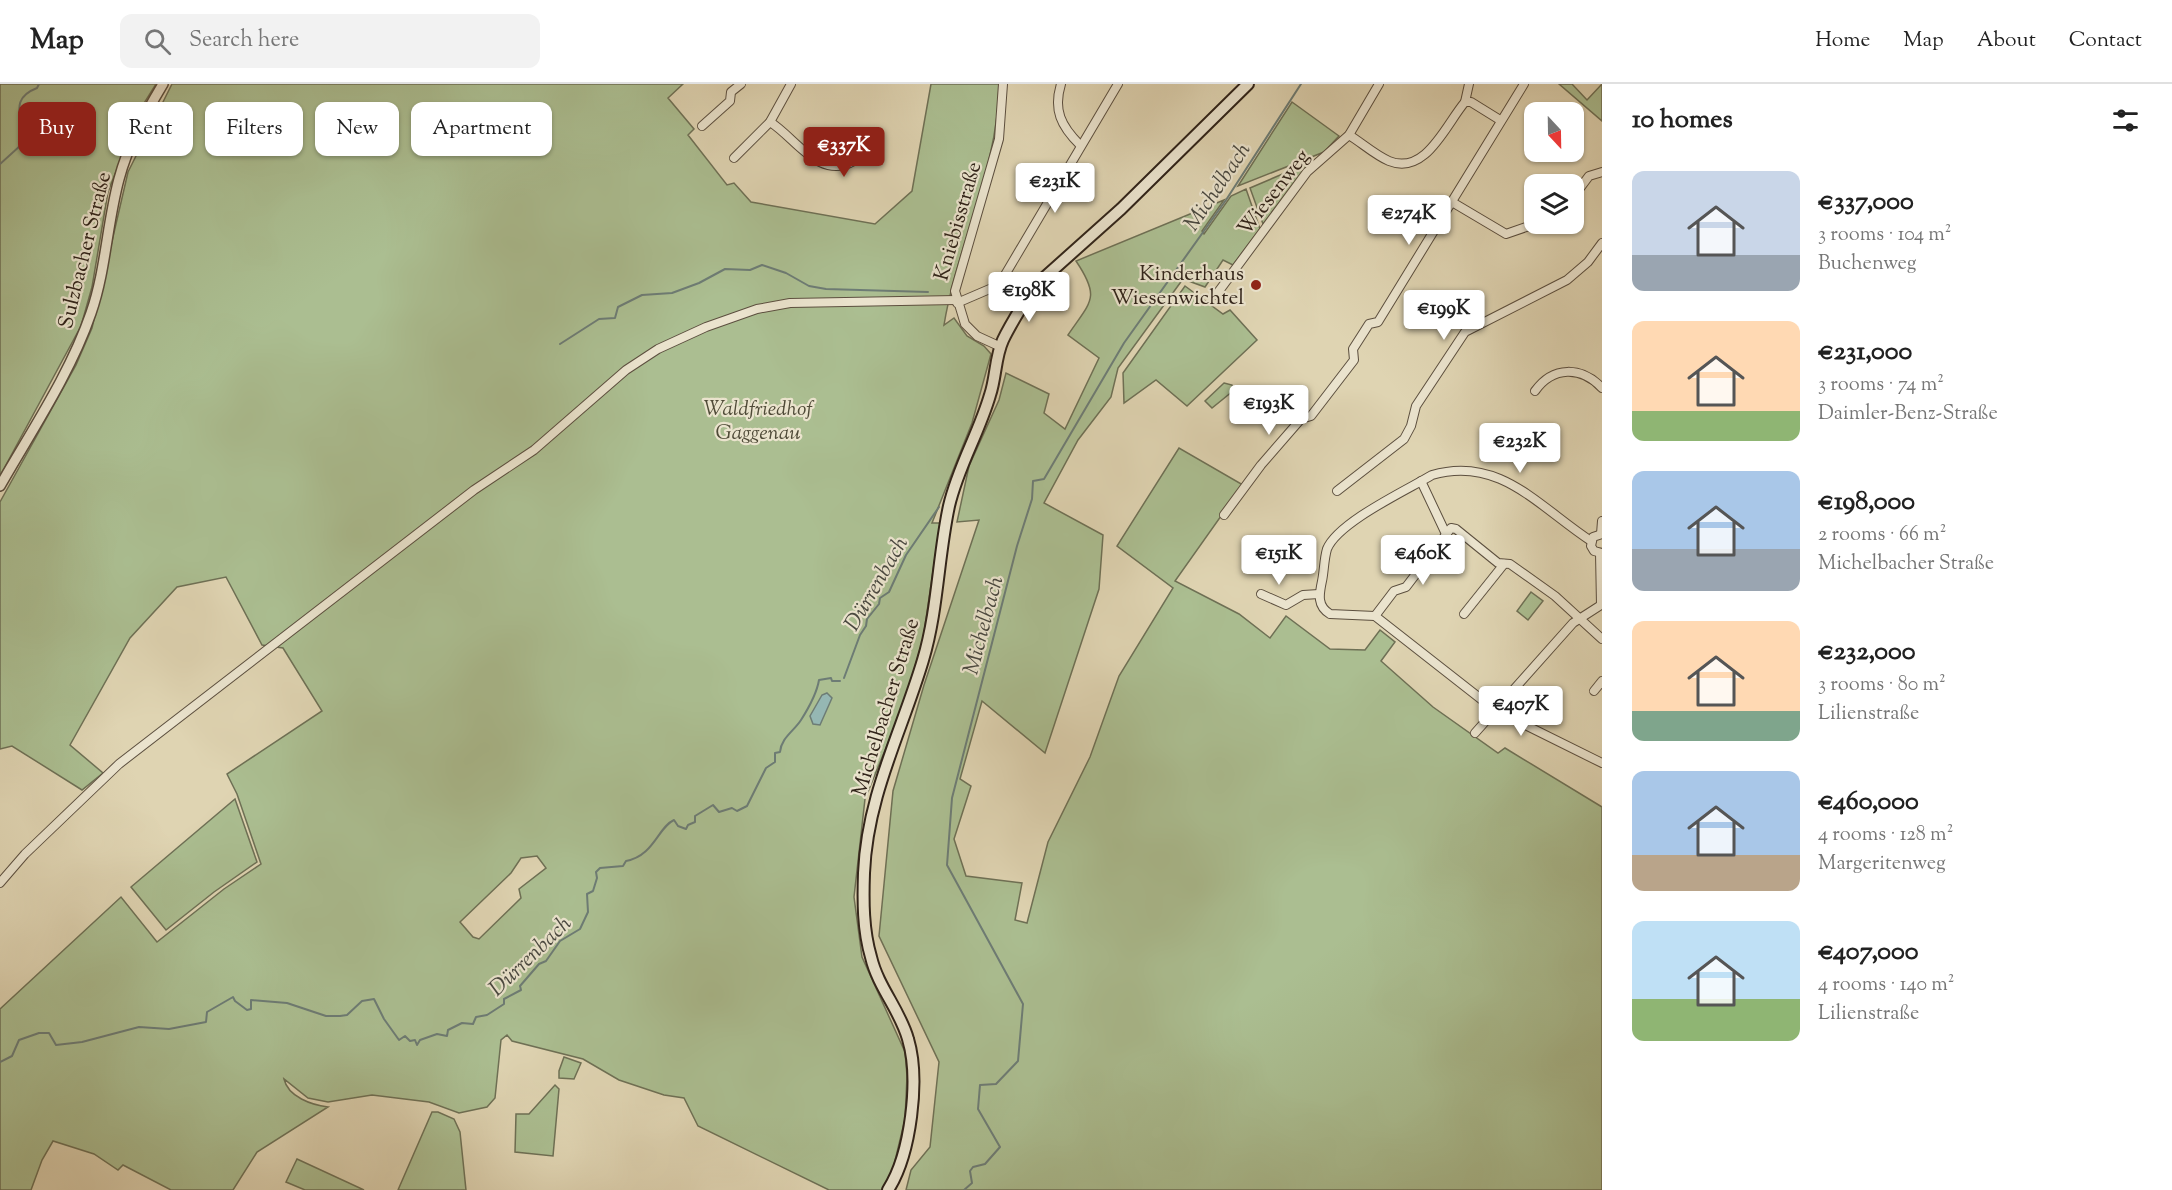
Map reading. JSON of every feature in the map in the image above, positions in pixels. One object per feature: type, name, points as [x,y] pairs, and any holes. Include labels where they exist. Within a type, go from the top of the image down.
[{"type":"main road","name":"Michelbacher Straße","points":[[888,1190],[903,1153],[914,1099],[915,1071],[908,1038],[871,959],[864,921],[864,870],[872,819],[886,759],[923,660],[932,625],[949,505],[960,470],[990,395],[1002,343],[1002,330],[1010,312],[1020,298],[1031,291],[1111,219],[1248,84]]},
{"type":"street","name":"Sulzbacher Straße","points":[[0,486],[80,342],[92,311],[101,275],[119,177],[145,114],[163,84]]},
{"type":"street","points":[[702,126],[730,101],[731,92],[741,84]]},
{"type":"street","points":[[734,158],[770,122],[791,84]]},
{"type":"street","name":"Kniebisstraße","points":[[1002,343],[970,329],[961,317],[957,302],[957,281],[999,139],[1003,84]]},
{"type":"street","points":[[1061,84],[1056,101],[1057,112],[1066,129],[1080,145]]},
{"type":"street","points":[[0,883],[24,854],[119,764],[474,490],[534,450],[626,370],[658,349],[706,327],[757,309],[790,303],[957,302],[999,285],[1118,84]]},
{"type":"street","name":"Wiesenweg","points":[[1216,295],[1308,172],[1349,135],[1380,84]]},
{"type":"street","points":[[1349,135],[1388,161],[1399,164],[1413,162],[1423,157],[1432,147],[1465,102],[1469,84]]},
{"type":"street","points":[[1224,515],[1260,465],[1301,419],[1311,416],[1354,360],[1353,349],[1369,324],[1378,322],[1524,84]]},
{"type":"street","points":[[1465,102],[1471,102],[1500,120]]},
{"type":"street","points":[[770,122],[789,134],[813,159],[828,165],[850,163],[865,153],[872,135],[858,133]]},
{"type":"street","points":[[1584,183],[1589,176],[1602,172]]},
{"type":"street","points":[[1452,202],[1506,234],[1524,228]]},
{"type":"street","points":[[1337,491],[1404,439],[1411,426],[1416,406],[1465,332],[1567,280],[1588,261],[1602,243]]},
{"type":"street","points":[[1535,392],[1542,380],[1550,375],[1568,371],[1587,375],[1602,388]]},
{"type":"street","points":[[1475,733],[1495,710],[1578,618],[1602,605],[1601,553],[1594,551],[1591,541],[1509,482],[1488,472],[1471,469],[1446,471],[1421,481],[1350,523],[1327,548],[1319,594],[1320,605],[1330,614],[1375,616],[1495,710],[1602,763]]},
{"type":"street","points":[[1421,481],[1446,534]]},
{"type":"street","points":[[1591,541],[1601,534],[1602,521]]},
{"type":"street","points":[[1375,616],[1394,591],[1406,587],[1451,528],[1456,529],[1498,563],[1510,564],[1555,596],[1602,639]]},
{"type":"street","points":[[1464,614],[1504,564]]},
{"type":"street","points":[[1261,594],[1286,605],[1303,595],[1319,594]]},
{"type":"street","points":[[1594,691],[1602,681]]},
{"type":"green space","points":[[0,84],[156,84],[145,102],[108,102],[108,156],[122,156],[108,192],[92,287],[81,326],[0,476]]},
{"type":"green space","name":"Waldfriedhof Gaggenau","points":[[172,84],[683,84],[668,98],[694,129],[688,135],[727,185],[734,183],[751,202],[875,224],[912,191],[931,84],[999,84],[992,145],[950,295],[944,325],[954,318],[967,336],[984,346],[991,354],[972,423],[932,523],[940,523],[923,639],[904,704],[865,799],[854,897],[862,957],[905,1052],[907,1076],[905,1119],[893,1169],[883,1190],[829,1190],[698,1126],[684,1098],[664,1095],[619,1080],[583,1059],[512,1041],[507,1035],[501,1040],[495,1098],[487,1107],[459,1113],[429,1102],[372,1095],[328,1102],[308,1098],[284,1079],[290,1091],[295,1095],[308,1102],[328,1107],[257,1152],[233,1190],[171,1190],[123,1165],[118,1170],[94,1154],[53,1141],[42,1160],[31,1190],[0,1190],[0,1009],[121,897],[157,942],[224,889],[261,864],[237,794],[227,774],[322,711],[283,648],[262,645],[226,577],[177,587],[130,638],[70,745],[103,773],[82,790],[12,746],[0,749],[0,502],[76,365],[92,328],[128,172],[136,156],[193,156],[193,102],[163,102]],"holes":[[[537,856],[546,868],[519,889],[521,898],[479,939],[473,937],[460,922],[511,873],[521,858]]]},
{"type":"green space","points":[[1559,84],[1572,84],[1587,100],[1602,84],[1602,121],[1584,106],[1584,102],[1580,102]]},
{"type":"green space","points":[[1292,102],[1339,136],[1324,152],[1238,186]]},
{"type":"green space","points":[[1306,164],[1307,166],[1263,224],[1250,188]]},
{"type":"green space","points":[[1246,189],[1260,229],[1233,265],[1223,260],[1205,287],[1183,279],[1118,368],[1111,397],[1078,440],[1044,503],[1103,535],[1099,589],[1045,753],[982,701],[960,779],[971,786],[954,839],[966,876],[1022,883],[1015,920],[1027,923],[1048,842],[1090,757],[1119,676],[1173,588],[1117,546],[1179,448],[1243,485],[1175,581],[1239,614],[1270,638],[1286,616],[1330,649],[1365,650],[1380,630],[1395,642],[1381,661],[1433,707],[1498,753],[1505,748],[1602,807],[1602,1190],[906,1190],[911,1170],[930,1147],[939,1062],[879,936],[893,791],[924,685],[979,520],[957,522],[969,466],[999,400],[1006,373],[1049,394],[1044,413],[1065,429],[1099,358],[1068,335],[1087,306],[1091,292],[1089,283],[1076,261],[1224,200],[1202,231],[1204,234],[1231,196]]},
{"type":"green space","points":[[1185,286],[1223,314],[1230,310],[1257,340],[1187,406],[1156,380],[1124,403],[1123,373]]},
{"type":"green space","points":[[1224,383],[1232,385],[1233,391],[1212,408],[1205,401]]},
{"type":"green space","points":[[1531,592],[1543,601],[1528,620],[1517,611]]},
{"type":"green space","points":[[235,799],[257,862],[166,930],[131,887]]},
{"type":"green space","points":[[564,1057],[581,1063],[574,1079],[559,1078]]},
{"type":"green space","points":[[555,1085],[559,1089],[553,1156],[515,1152],[516,1114],[529,1114]]},
{"type":"green space","points":[[432,1112],[438,1112],[454,1119],[460,1132],[466,1190],[398,1190]]},
{"type":"green space","points":[[297,1159],[364,1190],[305,1190],[286,1182]]},
{"type":"water","points":[[827,693],[832,698],[820,725],[813,724],[810,716],[822,695]]},
{"type":"waterway","points":[[0,164],[21,145],[19,112],[22,98],[37,88],[39,84]]},
{"type":"waterway","name":"Michelbach","points":[[964,1190],[972,1183],[970,1171],[973,1167],[985,1164],[1000,1147],[978,1109],[980,1085],[996,1084],[1018,1061],[1023,1004],[947,865],[952,798],[1017,546],[1032,499],[1033,481],[1044,479],[1124,343],[1226,200],[1301,84]]},
{"type":"waterway","points":[[560,344],[599,319],[615,318],[618,307],[642,295],[672,293],[699,283],[725,269],[750,270],[762,265],[786,273],[809,286],[826,289],[928,292]]},
{"type":"waterway","name":"Dürrenbach","points":[[844,678],[867,619],[879,604],[880,598],[889,592],[906,555],[939,507]]},
{"type":"waterway","name":"Dürrenbach","points":[[0,1062],[12,1056],[19,1040],[39,1033],[49,1033],[56,1045],[82,1042],[139,1027],[169,1029],[206,1022],[207,1012],[233,997],[247,1010],[251,1009],[251,1000],[287,1003],[326,1016],[347,1015],[362,1001],[374,999],[384,1019],[399,1040],[405,1036],[410,1041],[415,1040],[417,1045],[420,1040],[437,1034],[447,1036],[448,1030],[462,1023],[473,1024],[476,1017],[487,1015],[504,1004],[504,999],[521,990],[520,986],[539,964],[546,961],[560,941],[580,929],[588,912],[587,894],[593,891],[597,878],[596,872],[600,868],[623,866],[626,861],[635,858],[649,848],[668,824],[674,820],[678,826],[686,829],[688,825],[695,822],[695,816],[713,805],[719,812],[732,808],[737,811],[747,806],[766,768],[775,762],[775,753],[780,752],[785,739],[806,711],[819,680],[831,678],[832,681],[840,681]]},
{"type":"place","name":"Kinderhaus Wiesenwichtel","points":[[1256,285]]}]
